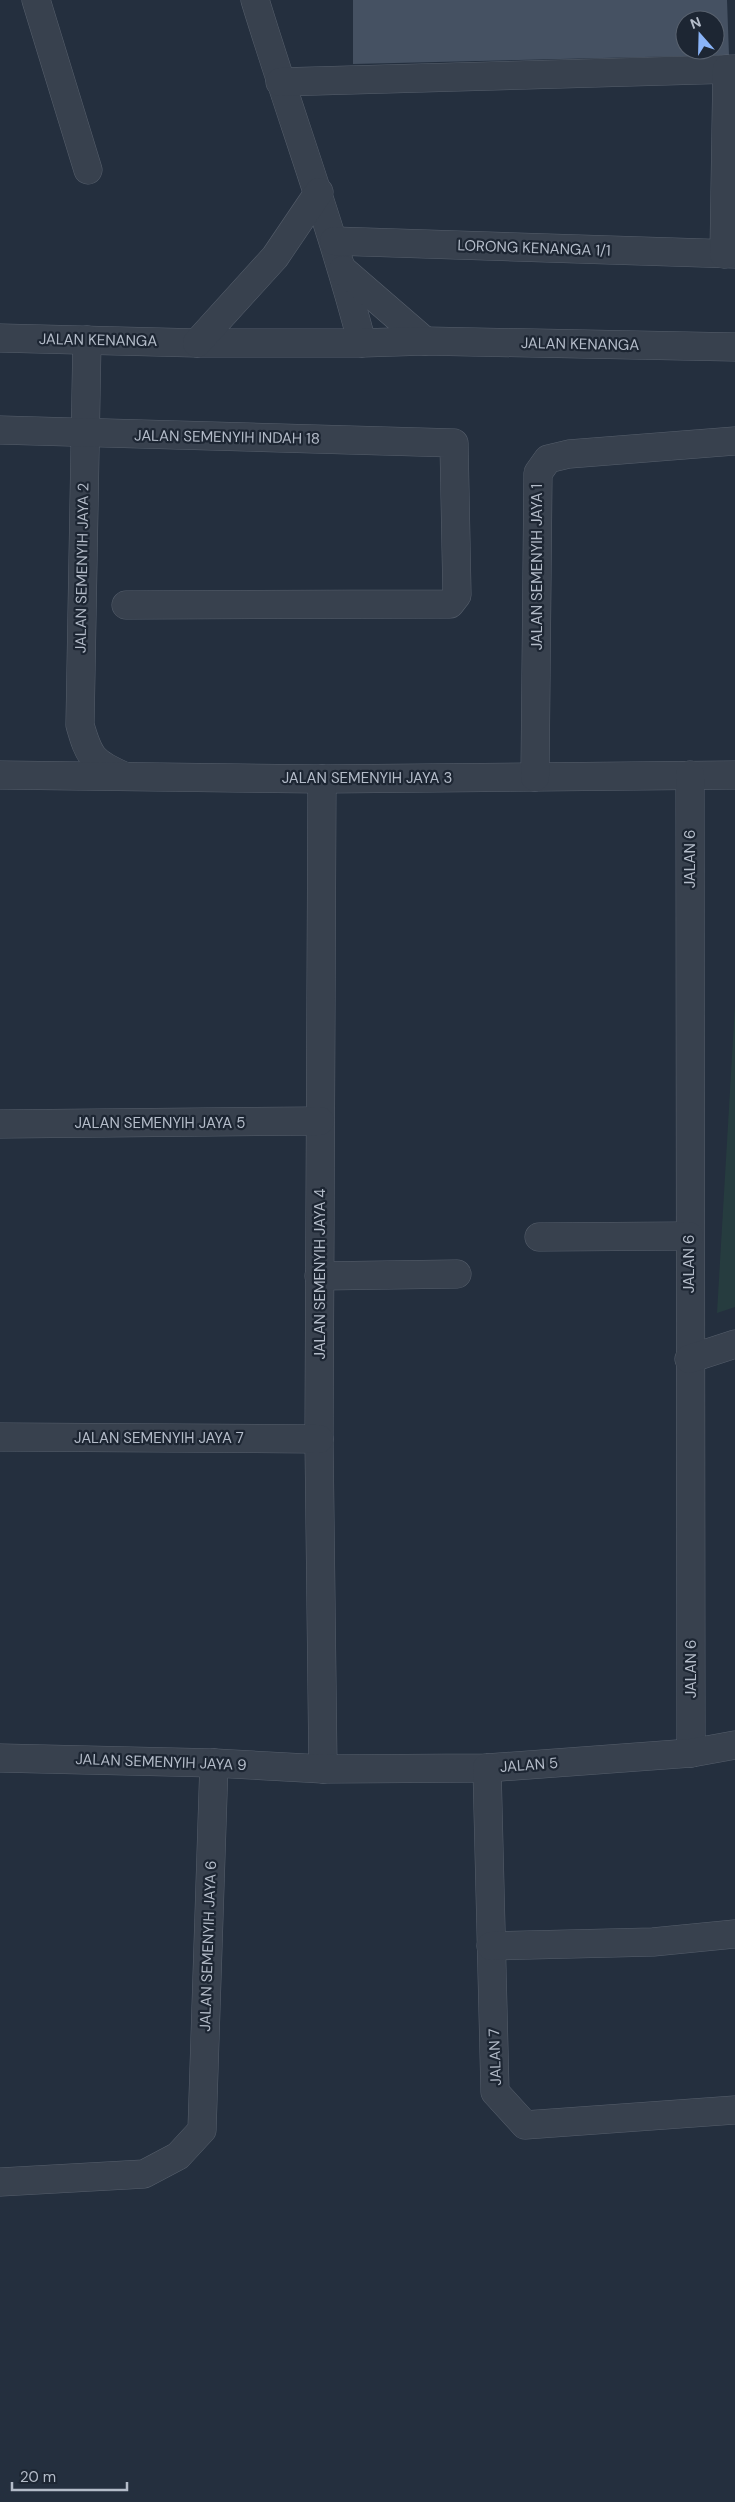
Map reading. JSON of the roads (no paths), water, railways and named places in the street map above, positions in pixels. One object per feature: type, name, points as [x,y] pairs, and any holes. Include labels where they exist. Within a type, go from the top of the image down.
[{"type":"street","points":[[36,0],[88,170]]},
{"type":"street","points":[[255,0],[280,82],[319,192],[343,270],[362,344]]},
{"type":"street","points":[[280,82],[731,69],[729,254]]},
{"type":"street","points":[[197,343],[275,257],[319,192]]},
{"type":"street","name":"LORONG KENANGA 1/1","points":[[334,241],[729,254]]},
{"type":"street","points":[[343,270],[425,341]]},
{"type":"street","name":"JALAN KENANGA","points":[[0,338],[197,343],[362,344],[425,341],[735,347]]},
{"type":"street","name":"JALAN SEMENYIH JAYA 2","points":[[87,340],[80,725],[87,750],[102,767],[124,776]]},
{"type":"street","name":"JALAN SEMENYIH INDAH 18","points":[[0,430],[454,443],[457,594],[450,604],[126,605]]},
{"type":"street","name":"JALAN SEMENYIH JAYA 1","points":[[535,777],[538,473],[548,459],[569,454],[735,441]]},
{"type":"street","name":"JALAN SEMENYIH JAYA 3","points":[[0,775],[322,779],[735,774]]},
{"type":"street","name":"JALAN 6","points":[[690,775],[689,1359],[691,1753]]},
{"type":"street","name":"JALAN SEMENYIH JAYA 4","points":[[322,779],[319,1439],[323,1769]]},
{"type":"street","name":"JALAN SEMENYIH JAYA 5","points":[[0,1124],[320,1121]]},
{"type":"street","points":[[539,1237],[689,1236]]},
{"type":"street","points":[[320,1276],[457,1274]]},
{"type":"street","points":[[689,1359],[735,1344]]},
{"type":"street","name":"JALAN SEMENYIH JAYA 7","points":[[0,1437],[319,1439]]},
{"type":"street","name":"JALAN 5","points":[[323,1769],[487,1768],[691,1753],[735,1745]]},
{"type":"street","name":"JALAN SEMENYIH JAYA 9","points":[[0,1758],[214,1762],[323,1769]]},
{"type":"street","name":"JALAN SEMENYIH JAYA 6","points":[[0,2182],[144,2174],[178,2156],[202,2130],[214,1762]]},
{"type":"street","name":"JALAN 7","points":[[487,1768],[495,2092],[525,2125],[735,2110]]},
{"type":"street","points":[[491,1946],[653,1942],[735,1934]]}]
